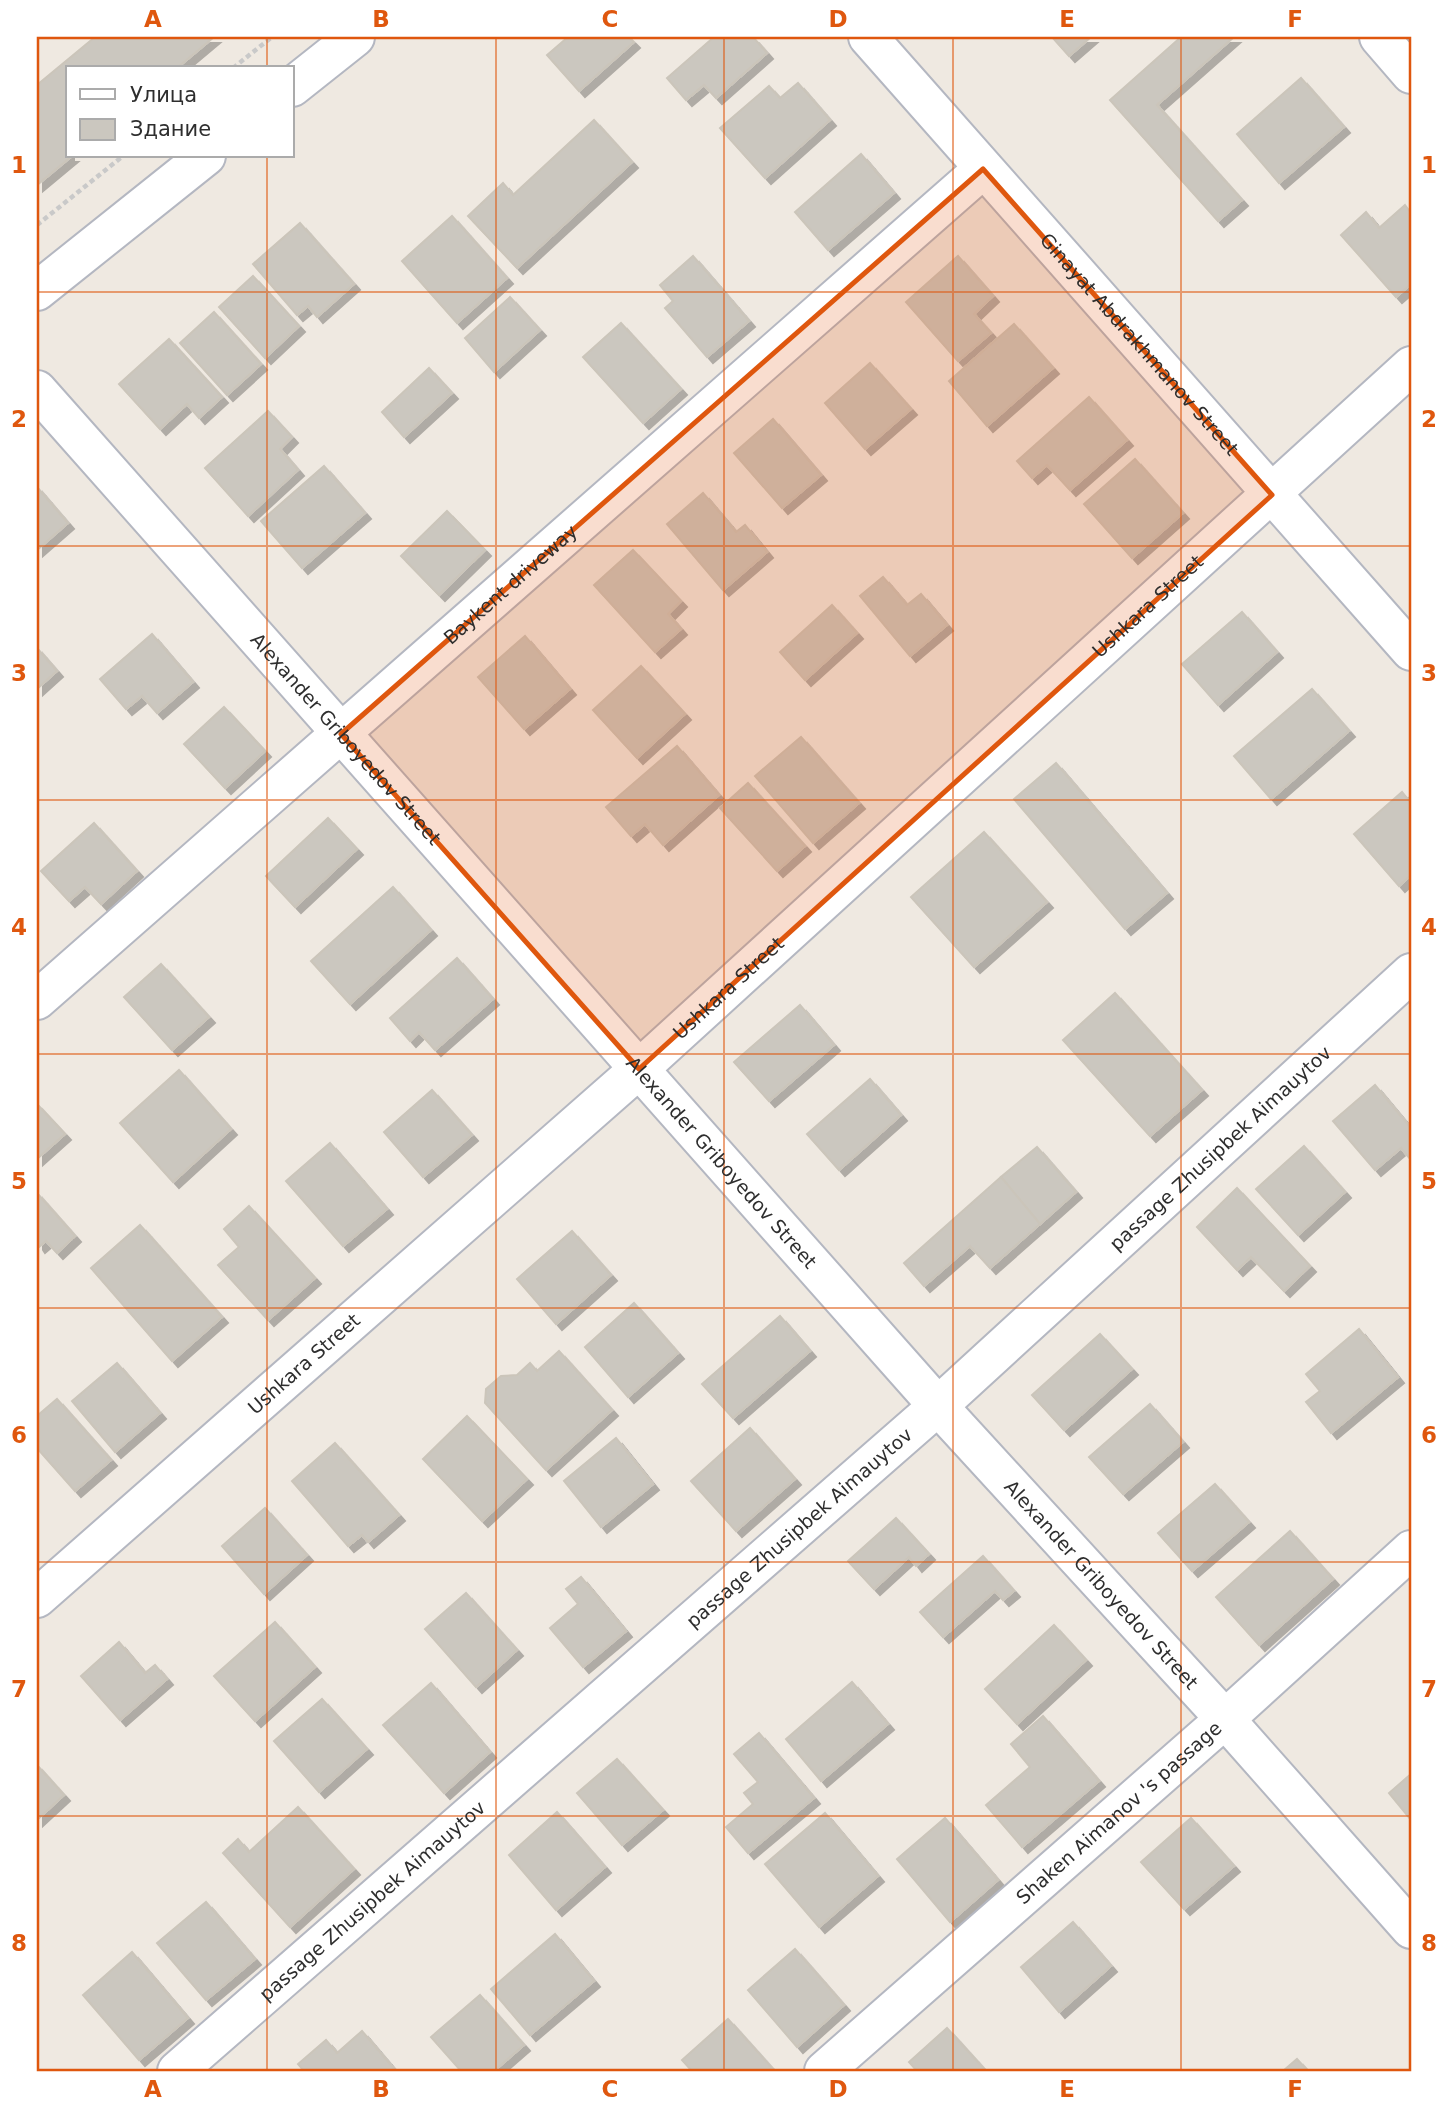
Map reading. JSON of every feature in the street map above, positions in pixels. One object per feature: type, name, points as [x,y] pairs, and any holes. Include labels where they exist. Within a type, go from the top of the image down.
[{"type":"street","points":[[294,85],[355,37]]},
{"type":"street","name":"Ginayat Abdrakhmanov Street","points":[[868,37],[1411,651]]},
{"type":"street","points":[[1379,37],[1411,74]]},
{"type":"street","points":[[37,290],[203,158]]},
{"type":"street","name":"Baykent driveway","points":[[37,1000],[983,169]]},
{"type":"street","name":"Ushkara Street","points":[[37,1598],[639,1069],[1411,366]]},
{"type":"street","name":"Alexander Griboyedov Street","points":[[37,390],[938,1406],[1225,1719],[1411,1929]]},
{"type":"street","name":"passage Zhusipbek Aimauytov","points":[[177,2071],[938,1406],[1411,973]]},
{"type":"street","name":"Shaken Aimanov 's passage","points":[[824,2071],[1225,1719],[1411,1550]]},
{"type":"path","points":[[236,66],[272,37]]},
{"type":"path","points":[[37,225],[121,158]]},
{"type":"highlighted area","points":[[983,169],[1272,495],[639,1069],[341,734]]},
{"type":"building","points":[[95,37],[214,37],[179,66],[66,66],[66,158],[70,158],[37,185],[37,85]]},
{"type":"building","points":[[568,37],[629,37],[634,42],[579,91],[547,55]]},
{"type":"building","points":[[714,37],[753,37],[767,53],[716,98],[704,85],[686,100],[667,78]]},
{"type":"building","points":[[1052,37],[1091,37],[1069,56]]},
{"type":"building","points":[[1181,37],[1234,37],[1157,105],[1242,200],[1218,221],[1110,100]]},
{"type":"building","points":[[1301,78],[1344,127],[1279,183],[1237,134]]},
{"type":"building","points":[[798,83],[830,120],[765,178],[720,128],[769,86],[780,98]]},
{"type":"building","points":[[594,120],[632,162],[517,268],[468,216],[503,183],[513,195]]},
{"type":"building","points":[[861,154],[894,193],[828,250],[795,212]]},
{"type":"building","points":[[1405,205],[1411,213],[1411,284],[1396,297],[1341,235],[1366,212],[1379,228]]},
{"type":"building","points":[[452,216],[507,278],[457,323],[402,261]]},
{"type":"building","points":[[300,223],[354,284],[317,317],[308,306],[297,315],[253,264]]},
{"type":"building","points":[[693,256],[749,321],[707,357],[665,308],[673,301],[660,285]]},
{"type":"building","points":[[958,256],[993,296],[974,314],[991,333],[958,361],[906,302]]},
{"type":"building","points":[[253,276],[299,326],[265,358],[219,307]]},
{"type":"building","points":[[510,297],[540,330],[494,372],[465,338]]},
{"type":"building","points":[[214,312],[261,364],[227,395],[180,343]]},
{"type":"building","points":[[621,323],[681,389],[643,423],[583,357]]},
{"type":"building","points":[[1014,324],[1053,368],[987,426],[949,381]]},
{"type":"building","points":[[169,339],[222,397],[199,418],[187,404],[160,429],[119,384]]},
{"type":"building","points":[[870,363],[911,409],[865,449],[825,403]]},
{"type":"building","points":[[429,368],[452,393],[404,437],[382,412]]},
{"type":"building","points":[[1089,397],[1127,440],[1070,490],[1047,465],[1032,478],[1017,461]]},
{"type":"building","points":[[268,411],[292,437],[280,449],[298,470],[248,516],[205,468]]},
{"type":"building","points":[[773,419],[821,475],[782,508],[734,453]]},
{"type":"building","points":[[1135,459],[1183,513],[1132,558],[1084,504]]},
{"type":"building","points":[[324,466],[365,513],[302,568],[261,521]]},
{"type":"building","points":[[37,487],[68,523],[37,550]]},
{"type":"building","points":[[703,493],[736,532],[745,525],[767,552],[723,590],[667,524]]},
{"type":"building","points":[[447,511],[485,550],[439,595],[401,556]]},
{"type":"building","points":[[633,550],[681,601],[668,614],[681,629],[655,652],[594,585]]},
{"type":"building","points":[[883,577],[907,605],[921,594],[947,625],[910,656],[860,596]]},
{"type":"building","points":[[832,605],[857,633],[805,680],[780,652]]},
{"type":"building","points":[[1242,612],[1277,652],[1218,705],[1182,664]]},
{"type":"building","points":[[152,634],[193,682],[157,713],[142,696],[126,709],[100,679]]},
{"type":"building","points":[[525,636],[570,689],[524,729],[478,677]]},
{"type":"building","points":[[37,648],[57,671],[37,689]]},
{"type":"building","points":[[641,666],[685,714],[637,758],[593,710]]},
{"type":"building","points":[[1312,689],[1349,731],[1271,799],[1234,756]]},
{"type":"building","points":[[224,707],[265,751],[225,788],[184,744]]},
{"type":"building","points":[[801,737],[859,803],[813,843],[755,776]]},
{"type":"building","points":[[677,746],[719,795],[663,845],[645,824],[631,836],[606,807]]},
{"type":"building","points":[[1056,763],[1167,893],[1125,929],[1014,799]]},
{"type":"building","points":[[748,783],[805,846],[777,871],[720,808]]},
{"type":"building","points":[[1402,792],[1411,803],[1411,875],[1399,886],[1354,834]]},
{"type":"building","points":[[328,818],[357,849],[295,907],[266,876]]},
{"type":"building","points":[[94,823],[137,871],[101,904],[85,887],[69,901],[41,871]]},
{"type":"building","points":[[984,832],[1047,902],[974,967],[911,897]]},
{"type":"building","points":[[393,887],[431,930],[350,1004],[311,961]]},
{"type":"building","points":[[457,958],[493,999],[435,1050],[419,1032],[410,1041],[390,1018]]},
{"type":"building","points":[[161,964],[209,1017],[172,1050],[124,997]]},
{"type":"building","points":[[1115,993],[1202,1090],[1150,1136],[1063,1040]]},
{"type":"building","points":[[800,1005],[834,1045],[769,1101],[734,1062]]},
{"type":"building","points":[[179,1070],[231,1129],[173,1182],[120,1123]]},
{"type":"building","points":[[870,1079],[901,1115],[839,1170],[807,1134]]},
{"type":"building","points":[[1375,1085],[1411,1128],[1411,1160],[1401,1148],[1375,1170],[1333,1121]]},
{"type":"building","points":[[432,1090],[472,1135],[423,1177],[384,1132]]},
{"type":"building","points":[[37,1104],[65,1134],[37,1159]]},
{"type":"building","points":[[330,1143],[387,1209],[343,1246],[286,1181]]},
{"type":"building","points":[[1304,1146],[1345,1192],[1298,1235],[1256,1189]]},
{"type":"building","points":[[1037,1147],[1076,1192],[1040,1224],[1001,1177]]},
{"type":"building","points":[[1001,1177],[1040,1224],[990,1268],[970,1246],[924,1286],[904,1263]]},
{"type":"building","points":[[1237,1188],[1310,1266],[1284,1291],[1251,1257],[1237,1270],[1197,1227]]},
{"type":"building","points":[[37,1193],[75,1236],[57,1253],[46,1241],[39,1247],[37,1244]]},
{"type":"building","points":[[249,1206],[315,1278],[268,1320],[218,1265],[239,1247],[224,1229]]},
{"type":"building","points":[[140,1225],[222,1317],[172,1361],[91,1268]]},
{"type":"building","points":[[572,1231],[611,1275],[556,1324],[517,1279]]},
{"type":"building","points":[[634,1303],[678,1353],[628,1397],[585,1347]]},
{"type":"building","points":[[780,1316],[810,1351],[733,1418],[702,1384]]},
{"type":"building","points":[[1359,1329],[1398,1377],[1331,1433],[1306,1402],[1320,1391],[1306,1374]]},
{"type":"building","points":[[1100,1334],[1132,1369],[1064,1430],[1032,1395]]},
{"type":"building","points":[[559,1351],[612,1410],[546,1470],[485,1403],[486,1389],[501,1376],[517,1375],[530,1363],[537,1371]]},
{"type":"building","points":[[117,1363],[160,1413],[115,1452],[72,1401]]},
{"type":"building","points":[[57,1399],[111,1460],[75,1491],[37,1448],[37,1416]]},
{"type":"building","points":[[1150,1404],[1183,1442],[1123,1494],[1089,1457]]},
{"type":"building","points":[[467,1416],[527,1479],[482,1521],[423,1459]]},
{"type":"building","points":[[750,1428],[795,1479],[736,1531],[691,1481]]},
{"type":"building","points":[[616,1438],[653,1484],[601,1527],[564,1481]]},
{"type":"building","points":[[335,1443],[399,1515],[368,1542],[362,1535],[348,1546],[292,1481]]},
{"type":"building","points":[[1215,1484],[1249,1522],[1192,1571],[1158,1533]]},
{"type":"building","points":[[265,1508],[307,1555],[264,1594],[222,1546]]},
{"type":"building","points":[[896,1518],[929,1554],[916,1566],[909,1557],[874,1589],[848,1561]]},
{"type":"building","points":[[1290,1531],[1333,1579],[1259,1645],[1216,1597]]},
{"type":"building","points":[[983,1556],[1014,1591],[1003,1600],[995,1591],[943,1637],[920,1612]]},
{"type":"building","points":[[581,1577],[626,1631],[583,1667],[550,1628],[578,1604],[566,1589]]},
{"type":"building","points":[[466,1593],[517,1650],[476,1687],[425,1629]]},
{"type":"building","points":[[275,1622],[315,1667],[255,1721],[214,1676]]},
{"type":"building","points":[[1054,1625],[1086,1660],[1017,1724],[985,1689]]},
{"type":"building","points":[[119,1642],[145,1673],[155,1665],[167,1679],[120,1720],[81,1676]]},
{"type":"building","points":[[852,1682],[888,1724],[821,1781],[786,1739]]},
{"type":"building","points":[[431,1683],[490,1752],[444,1793],[383,1725]]},
{"type":"building","points":[[322,1699],[367,1749],[319,1792],[274,1741]]},
{"type":"building","points":[[1043,1716],[1099,1781],[1022,1847],[986,1805],[1030,1767],[1011,1744]]},
{"type":"building","points":[[759,1733],[814,1798],[748,1853],[726,1827],[753,1804],[744,1793],[758,1782],[734,1754]]},
{"type":"building","points":[[617,1759],[663,1810],[622,1845],[577,1793]]},
{"type":"building","points":[[37,1765],[64,1795],[37,1820]]},
{"type":"building","points":[[1411,1774],[1411,1820],[1389,1793]]},
{"type":"building","points":[[298,1807],[354,1869],[290,1927],[223,1853],[238,1839],[249,1852]]},
{"type":"building","points":[[557,1812],[605,1867],[556,1910],[509,1855]]},
{"type":"building","points":[[825,1813],[878,1876],[819,1927],[765,1864]]},
{"type":"building","points":[[945,1818],[998,1880],[950,1922],[897,1859]]},
{"type":"building","points":[[1191,1818],[1234,1866],[1184,1909],[1141,1862]]},
{"type":"building","points":[[206,1902],[255,1959],[206,2000],[157,1943]]},
{"type":"building","points":[[1073,1922],[1111,1966],[1059,2012],[1021,1967]]},
{"type":"building","points":[[555,1934],[594,1981],[530,2035],[491,1989]]},
{"type":"building","points":[[795,1949],[844,2005],[797,2047],[748,1990]]},
{"type":"building","points":[[132,1952],[188,2018],[139,2060],[83,1995]]},
{"type":"building","points":[[480,1995],[524,2045],[494,2071],[461,2071],[431,2037]]},
{"type":"building","points":[[728,2019],[772,2068],[768,2071],[692,2071],[682,2060]]},
{"type":"building","points":[[947,2028],[986,2071],[917,2071],[909,2062]]},
{"type":"building","points":[[362,2031],[396,2071],[304,2071],[298,2064],[326,2040],[337,2053]]},
{"type":"building","points":[[1297,2059],[1308,2071],[1283,2071]]}]
